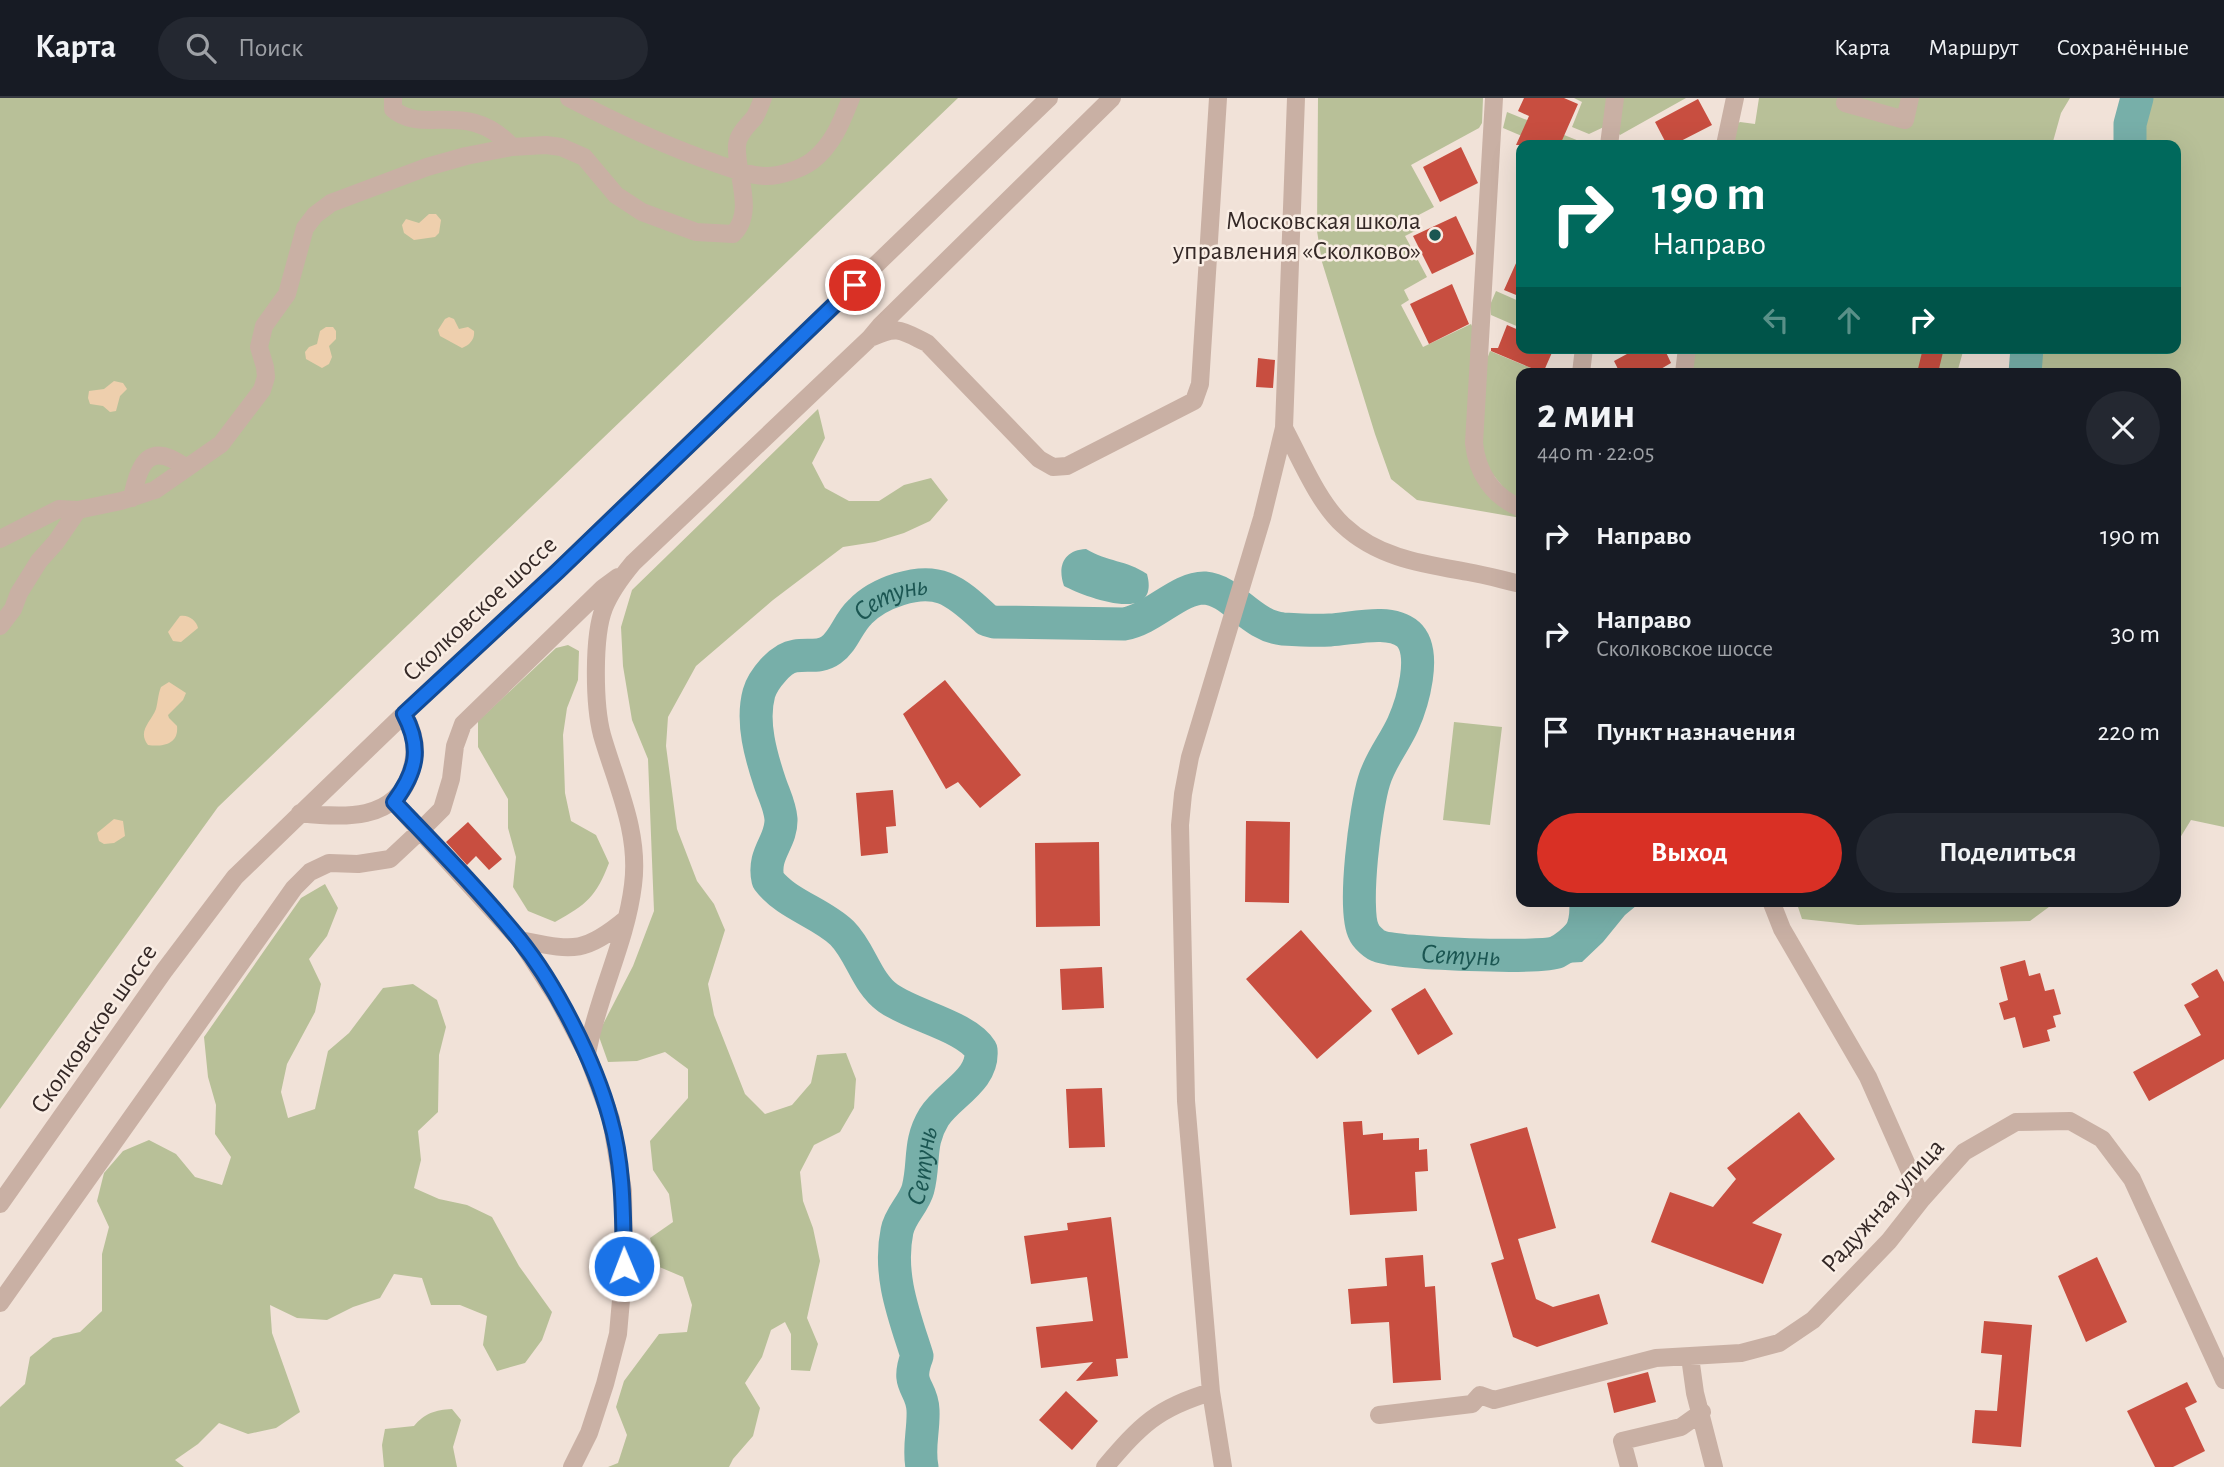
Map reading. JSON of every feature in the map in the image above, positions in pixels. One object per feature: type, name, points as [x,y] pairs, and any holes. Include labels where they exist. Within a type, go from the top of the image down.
[{"type":"street","points":[[393,98],[393,109],[400,116],[411,119],[454,115],[470,117],[502,135],[512,147]]},
{"type":"street","points":[[569,98],[677,150],[738,171],[767,176],[787,172],[812,162],[827,147],[840,127],[851,98]]},
{"type":"street","points":[[0,539],[59,509],[78,510],[132,498],[163,486],[221,444],[262,390],[266,377],[259,347],[264,326],[287,294],[305,228],[315,215],[331,203],[428,167],[512,147],[546,145],[584,157],[616,195],[642,212],[696,232],[733,234],[740,228],[744,197],[738,171],[737,144],[763,98]]},
{"type":"street","name":"Сколковское шоссе","points":[[0,1204],[164,971],[235,877],[404,714],[558,571],[1049,98]]},
{"type":"street","points":[[0,1303],[294,888],[310,872],[329,863],[358,864],[390,859],[421,830],[442,809],[451,779],[455,746],[463,724],[603,588],[626,571],[870,338],[1112,98]]},
{"type":"street","points":[[870,338],[890,329],[927,343],[1039,459],[1053,467],[1067,466],[1194,401],[1200,384],[1218,98]]},
{"type":"street","points":[[1223,1467],[1211,1392],[1185,1101],[1180,825],[1191,757],[1262,517],[1284,428],[1296,98]]},
{"type":"street","points":[[1494,98],[1474,443],[1477,463],[1485,479],[1499,495],[1516,505]]},
{"type":"street","points":[[1610,140],[1615,98]]},
{"type":"street","points":[[1726,140],[1735,98]]},
{"type":"street","points":[[1847,98],[1845,103],[1905,120],[1910,98]]},
{"type":"street","points":[[1284,428],[1325,503],[1342,524],[1358,537],[1391,555],[1516,583]]},
{"type":"street","points":[[132,498],[137,476],[144,462],[152,456],[159,454],[172,458],[186,467]]},
{"type":"street","points":[[0,626],[13,609],[19,593],[39,561],[78,510]]},
{"type":"street","points":[[587,1054],[591,1030],[626,919],[634,884],[634,850],[629,820],[601,731],[597,696],[597,642],[604,608],[626,571]]},
{"type":"street","points":[[300,813],[341,818],[364,814],[394,802],[408,783],[416,753],[413,730],[404,714]]},
{"type":"street","points":[[394,802],[520,940],[558,999],[587,1054],[611,1119],[622,1191],[624,1266],[618,1334],[589,1433],[572,1467]]},
{"type":"street","points":[[1773,907],[1782,929],[1868,1077],[1922,1199]]},
{"type":"street","points":[[520,940],[563,948],[583,946],[603,938],[626,919]]},
{"type":"street","name":"Радужная улица","points":[[1379,1415],[1472,1404],[1480,1395],[1494,1400],[1656,1357],[1741,1353],[1779,1343],[1813,1320],[1889,1241],[1964,1152],[2017,1122],[2070,1121],[2102,1139],[2132,1179],[2224,1380]]},
{"type":"street","points":[[1690,1357],[1695,1392],[1714,1467]]},
{"type":"street","points":[[1105,1467],[1139,1430],[1167,1408],[1211,1392]]},
{"type":"street","points":[[1629,1467],[1622,1441],[1681,1427],[1702,1412]]},
{"type":"green space","points":[[0,98],[958,98],[218,807],[0,1109]]},
{"type":"green space","points":[[1318,98],[1483,98],[1482,123],[1479,128],[1411,165],[1434,207],[1411,219],[1417,230],[1405,236],[1427,277],[1404,290],[1409,300],[1401,305],[1423,347],[1471,324],[1473,328],[1468,443],[1516,507],[1516,517],[1417,500],[1391,479],[1322,262],[1317,231]]},
{"type":"green space","points":[[1574,98],[1609,98],[1606,126],[1589,134],[1572,127],[1582,102]]},
{"type":"green space","points":[[1620,98],[1686,98],[1620,135],[1616,131]]},
{"type":"green space","points":[[1759,98],[2070,98],[2061,113],[2053,140],[1733,140],[1737,124],[1755,124]]},
{"type":"green space","points":[[2137,98],[2224,98],[2224,827],[2191,820],[2181,836],[2181,368],[2025,368],[2027,354],[2181,354],[2181,140],[2130,140],[2130,124]]},
{"type":"green space","points":[[1507,112],[1577,140],[1531,140],[1503,128]]},
{"type":"green space","points":[[1496,291],[1516,300],[1516,326],[1491,315],[1490,305]]},
{"type":"green space","points":[[1490,351],[1531,368],[1516,368],[1516,499],[1511,497],[1482,461],[1484,367]]},
{"type":"green space","points":[[1694,354],[1962,354],[1958,368],[1692,368]]},
{"type":"green space","points":[[818,409],[825,438],[812,463],[825,488],[849,501],[879,501],[904,485],[931,478],[948,500],[930,521],[904,533],[875,542],[843,547],[773,600],[696,666],[668,717],[666,746],[677,829],[697,881],[714,904],[725,930],[708,984],[714,1015],[745,1094],[765,1114],[792,1105],[811,1083],[817,1055],[846,1053],[856,1079],[854,1108],[840,1132],[814,1145],[800,1172],[803,1201],[813,1228],[820,1261],[807,1318],[818,1344],[810,1371],[791,1370],[791,1334],[785,1322],[771,1330],[762,1357],[745,1383],[760,1408],[753,1436],[729,1467],[608,1467],[618,1463],[627,1435],[616,1407],[624,1381],[659,1334],[687,1332],[692,1305],[683,1277],[657,1266],[650,1238],[673,1222],[669,1194],[653,1170],[650,1141],[688,1098],[688,1069],[665,1052],[637,1061],[608,1062],[598,1034],[633,966],[654,911],[648,759],[632,720],[623,666],[621,627],[632,590]]},
{"type":"green space","points":[[568,645],[579,651],[578,680],[567,708],[563,735],[565,793],[571,821],[596,835],[609,863],[595,892],[575,910],[555,922],[528,911],[513,887],[516,857],[508,828],[508,799],[478,747],[478,721],[556,648]]},
{"type":"green space","points":[[1454,722],[1502,727],[1490,825],[1443,820]]},
{"type":"green space","points":[[325,884],[338,908],[327,936],[309,959],[321,984],[315,1012],[287,1064],[281,1092],[288,1118],[315,1109],[328,1051],[349,1033],[383,988],[413,984],[437,1000],[446,1027],[439,1055],[438,1112],[418,1131],[421,1160],[414,1188],[439,1199],[467,1205],[492,1217],[519,1266],[552,1312],[542,1340],[525,1363],[497,1371],[483,1345],[487,1316],[460,1305],[431,1305],[422,1278],[394,1274],[380,1298],[327,1320],[297,1318],[270,1305],[272,1333],[300,1412],[276,1428],[248,1434],[219,1423],[198,1444],[175,1460],[184,1467],[0,1467],[0,1407],[25,1384],[30,1357],[53,1338],[80,1332],[102,1311],[102,1254],[109,1227],[97,1201],[104,1173],[123,1151],[149,1140],[176,1154],[195,1177],[222,1185],[231,1157],[215,1134],[216,1105],[208,1077],[204,1037],[301,898]]},
{"type":"green space","points":[[1798,907],[2049,907],[2030,921],[1858,925],[1802,919]]},
{"type":"green space","points":[[452,1409],[461,1420],[453,1447],[457,1467],[384,1467],[382,1445],[385,1429],[414,1426],[431,1413]]},
{"type":"sand","points":[[429,214],[436,214],[441,220],[439,233],[435,237],[414,240],[404,233],[402,225],[406,219],[419,223]]},
{"type":"sand","points":[[449,317],[454,319],[459,329],[468,327],[474,331],[473,339],[465,347],[462,348],[440,336],[438,330]]},
{"type":"sand","points":[[333,327],[336,339],[329,346],[332,357],[329,364],[322,368],[306,359],[305,352],[317,344],[320,331]]},
{"type":"sand","points":[[114,381],[123,383],[127,389],[120,396],[116,411],[110,412],[103,406],[90,404],[89,391],[104,389]]},
{"type":"sand","points":[[180,616],[192,619],[198,628],[181,642],[173,641],[168,632]]},
{"type":"sand","points":[[169,682],[186,693],[183,700],[168,715],[177,726],[177,732],[169,743],[148,745],[144,731],[156,709],[161,687]]},
{"type":"sand","points":[[114,819],[123,821],[125,836],[114,843],[104,844],[99,841],[97,833]]},
{"type":"water","points":[[1086,549],[1147,574],[1148,590],[1143,599],[1132,604],[1119,604],[1103,601],[1064,586],[1061,572],[1064,560],[1072,552]]},
{"type":"water","points":[[1569,907],[1635,907],[1582,962],[1510,966],[1515,945],[1547,941],[1555,937],[1567,924]]},
{"type":"building","points":[[1524,98],[1564,98],[1578,104],[1562,140],[1518,140],[1529,116],[1518,111]]},
{"type":"building","points":[[1698,99],[1712,125],[1683,140],[1664,140],[1655,122]]},
{"type":"building","points":[[1461,147],[1478,183],[1440,202],[1423,167]]},
{"type":"building","points":[[1456,216],[1474,254],[1432,274],[1413,236]]},
{"type":"building","points":[[1516,263],[1516,295],[1504,290]]},
{"type":"building","points":[[1452,284],[1469,324],[1429,344],[1410,304]]},
{"type":"building","points":[[1507,325],[1516,329],[1516,354],[1551,354],[1545,368],[1531,368],[1491,351],[1491,348],[1498,348]]},
{"type":"building","points":[[1627,354],[1667,354],[1671,363],[1662,368],[1618,368],[1614,361]]},
{"type":"building","points":[[1922,354],[1943,354],[1939,368],[1918,368]]},
{"type":"building","points":[[1258,358],[1275,360],[1273,388],[1256,387]]},
{"type":"building","points":[[945,680],[1021,775],[980,808],[958,782],[946,789],[903,714]]},
{"type":"building","points":[[893,790],[896,826],[886,827],[888,853],[861,856],[856,793]]},
{"type":"building","points":[[1246,821],[1290,822],[1289,903],[1245,902]]},
{"type":"building","points":[[468,822],[502,859],[489,870],[476,856],[467,865],[446,842]]},
{"type":"building","points":[[1099,842],[1100,926],[1036,927],[1035,843]]},
{"type":"building","points":[[1301,930],[1372,1011],[1317,1059],[1246,979]]},
{"type":"building","points":[[2025,960],[2029,976],[2040,973],[2045,991],[2054,989],[2061,1014],[2053,1016],[2056,1027],[2047,1030],[2050,1041],[2023,1048],[2015,1017],[2004,1020],[1999,1003],[2008,1000],[2000,967]]},
{"type":"building","points":[[1102,967],[1104,1008],[1062,1010],[1060,969]]},
{"type":"building","points":[[2217,969],[2224,982],[2224,1059],[2149,1101],[2133,1072],[2201,1035],[2184,1005],[2199,997],[2191,984]]},
{"type":"building","points":[[1425,988],[1453,1034],[1418,1055],[1391,1009]]},
{"type":"building","points":[[1102,1088],[1105,1147],[1069,1148],[1066,1089]]},
{"type":"building","points":[[1799,1112],[1835,1159],[1752,1223],[1782,1234],[1763,1284],[1651,1242],[1670,1192],[1713,1207],[1736,1179],[1727,1168]]},
{"type":"building","points":[[1362,1121],[1363,1135],[1383,1133],[1383,1140],[1419,1138],[1419,1150],[1427,1149],[1428,1171],[1415,1172],[1417,1211],[1350,1215],[1343,1122]]},
{"type":"building","points":[[1527,1127],[1556,1228],[1518,1239],[1536,1299],[1553,1307],[1599,1294],[1608,1324],[1537,1347],[1513,1337],[1491,1263],[1504,1259],[1470,1144]]},
{"type":"building","points":[[1111,1217],[1128,1358],[1116,1359],[1118,1376],[1076,1381],[1093,1362],[1041,1368],[1036,1327],[1093,1321],[1087,1277],[1031,1284],[1024,1236],[1068,1230],[1067,1223]]},
{"type":"building","points":[[1423,1255],[1425,1287],[1435,1286],[1441,1380],[1393,1383],[1389,1322],[1351,1324],[1348,1289],[1387,1286],[1385,1258]]},
{"type":"building","points":[[2097,1257],[2127,1322],[2086,1342],[2058,1276]]},
{"type":"building","points":[[1984,1321],[2032,1325],[2021,1447],[1972,1443],[1975,1410],[1997,1411],[2002,1355],[1981,1353]]},
{"type":"building","points":[[1648,1372],[1656,1402],[1614,1413],[1607,1383]]},
{"type":"building","points":[[2187,1382],[2197,1402],[2185,1408],[2205,1451],[2173,1467],[2155,1467],[2127,1411]]},
{"type":"building","points":[[1066,1391],[1098,1421],[1072,1450],[1039,1420]]},
{"type":"waterway","name":"Сетунь","points":[[2130,140],[2130,124],[2137,98]]},
{"type":"waterway","name":"Сетунь","points":[[2025,368],[2027,354]]},
{"type":"waterway","name":"Сетунь","points":[[922,1467],[923,1410],[913,1380],[917,1356],[896,1279],[894,1263],[897,1231],[918,1189],[929,1126],[940,1109],[977,1070],[981,1050],[964,1034],[888,998],[874,984],[842,933],[824,919],[784,896],[768,880],[768,862],[779,834],[781,819],[760,750],[756,716],[761,688],[778,665],[795,656],[827,652],[839,642],[856,616],[868,605],[888,593],[923,585],[934,585],[950,591],[987,620],[994,622],[1124,624],[1145,616],[1185,592],[1205,588],[1224,595],[1261,622],[1283,629],[1324,630],[1391,626],[1408,634],[1414,642],[1418,665],[1407,715],[1380,766],[1371,794],[1360,882],[1359,903],[1364,932],[1379,946],[1391,949],[1499,955],[1546,954],[1557,952],[1571,942],[1583,930],[1598,907]]},
{"type":"place","name":"Московская школа управления «Сколково»","points":[[1435,235]]},
{"type":"route","points":[[624,1266],[622,1191],[611,1119],[587,1054],[558,999],[520,940],[394,802],[408,783],[416,753],[413,730],[404,714],[558,571],[855,285]]}]
